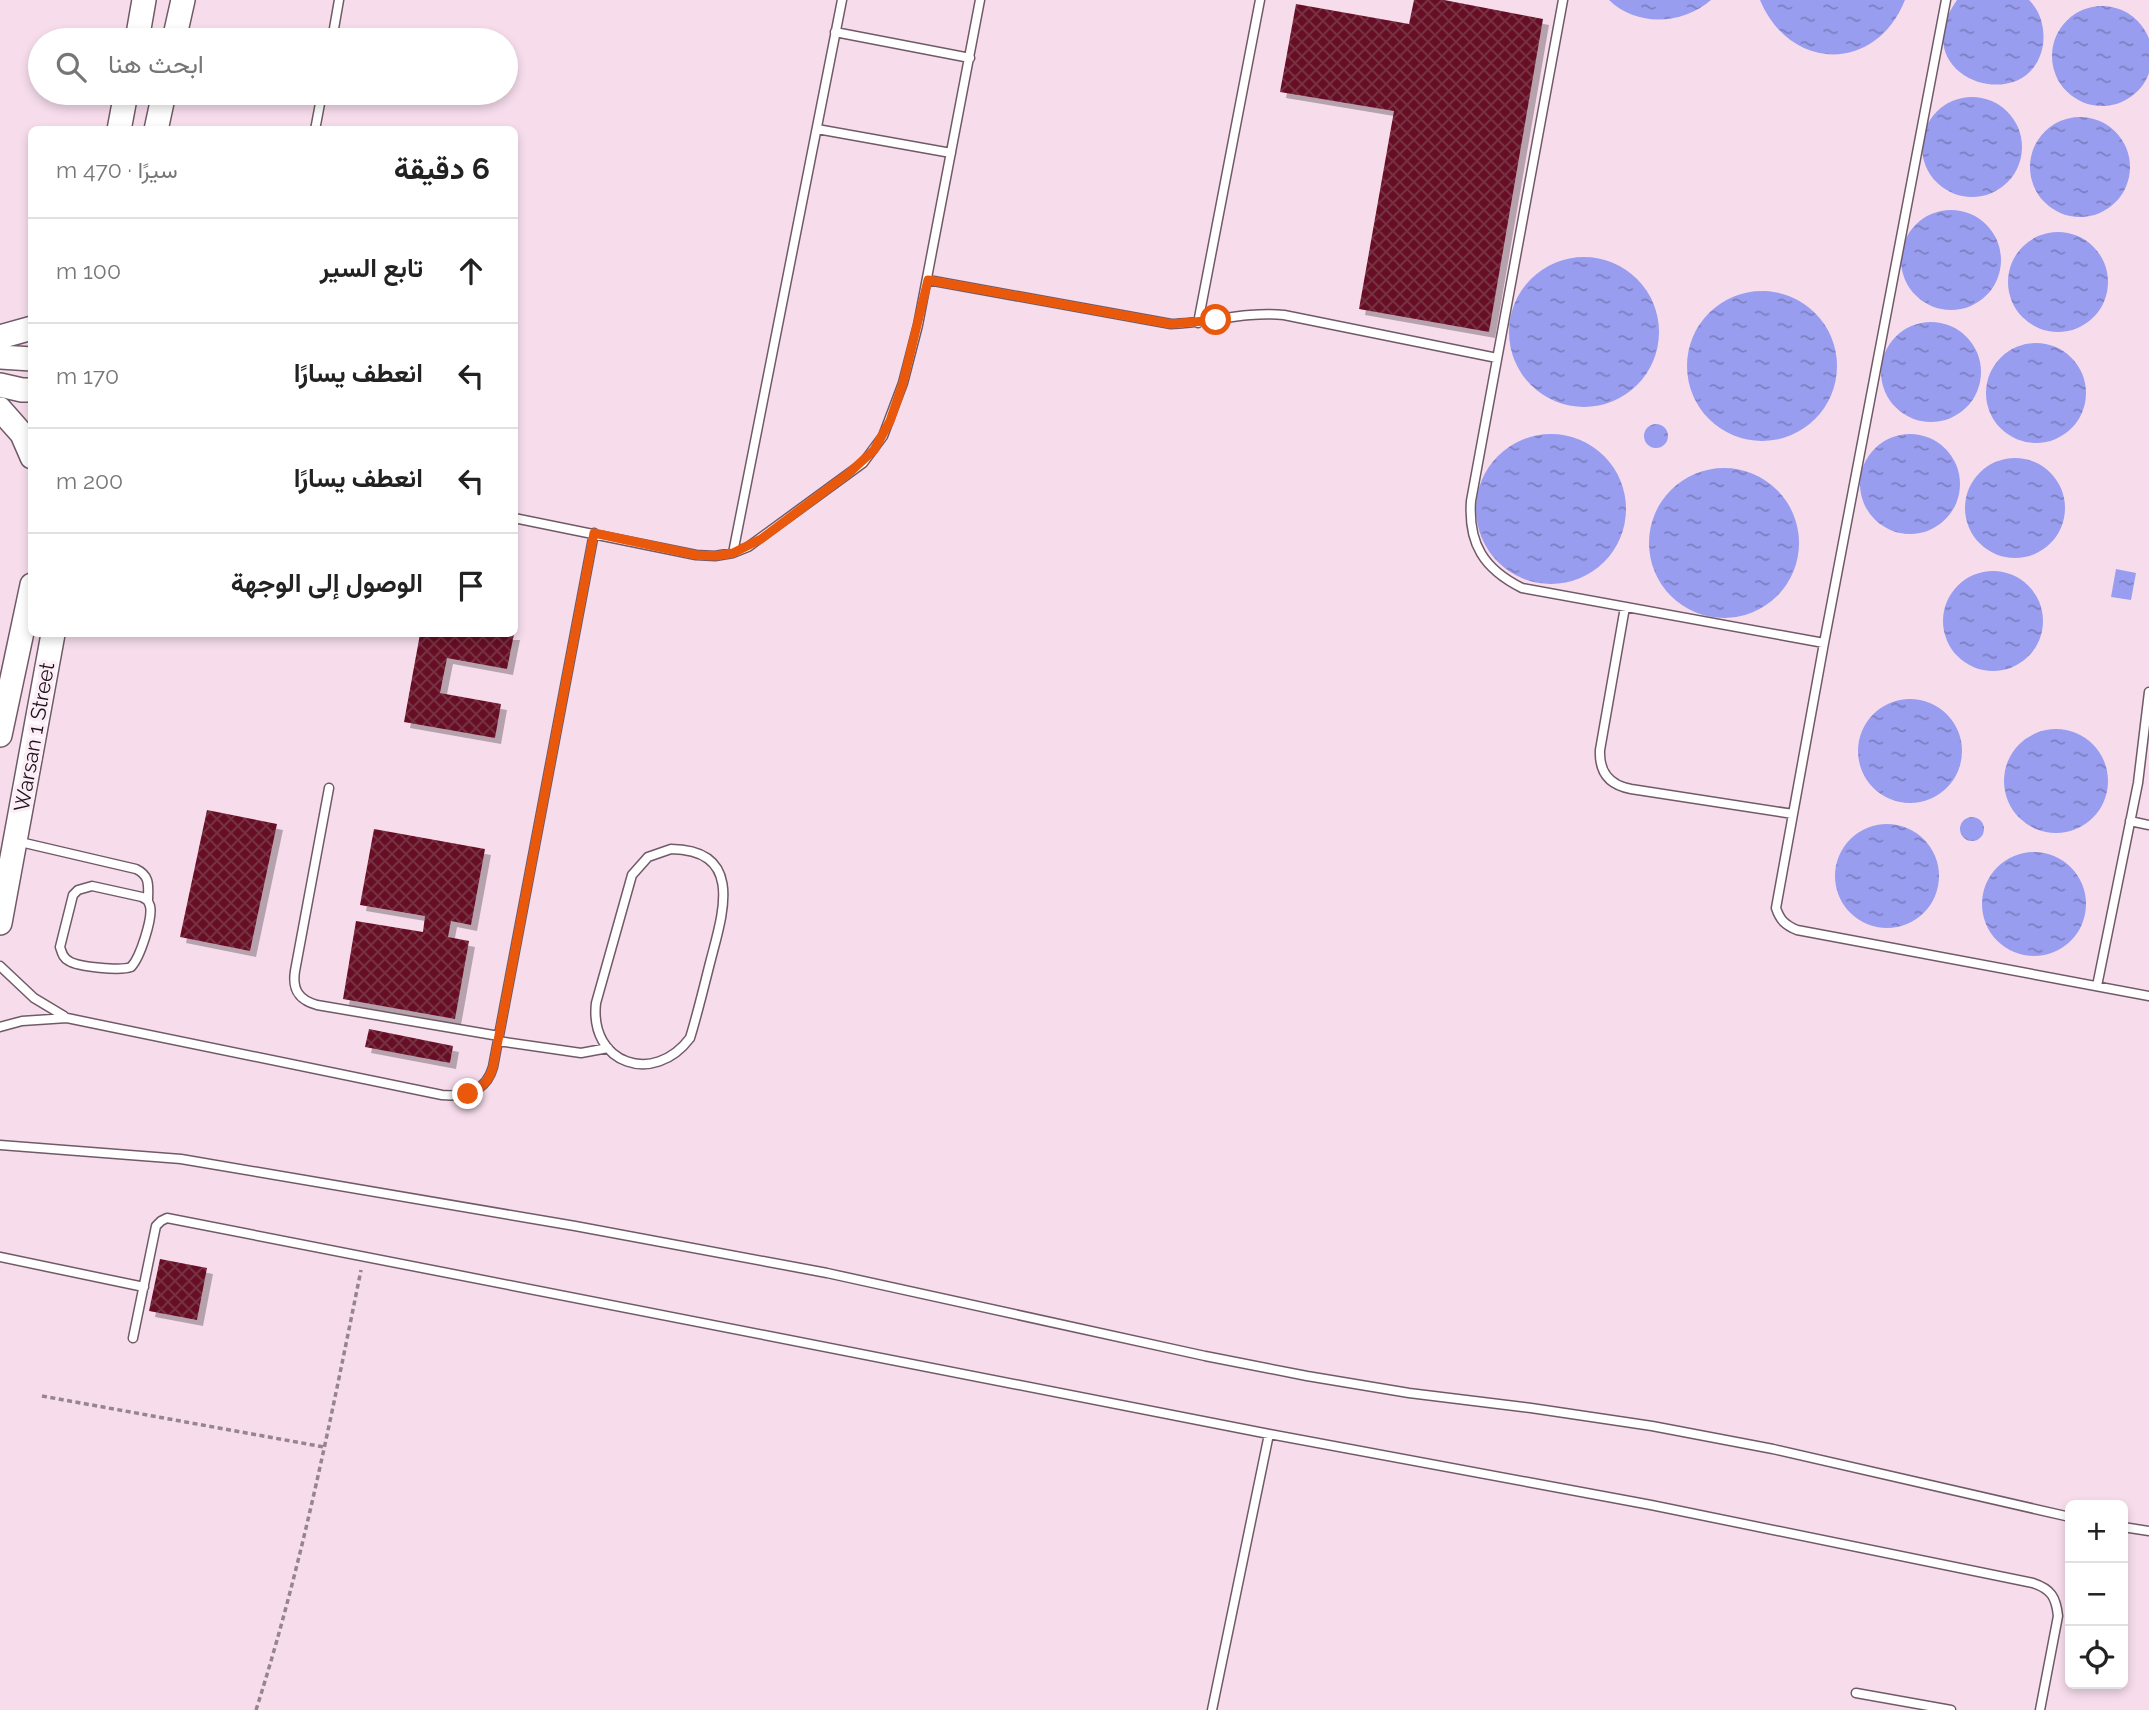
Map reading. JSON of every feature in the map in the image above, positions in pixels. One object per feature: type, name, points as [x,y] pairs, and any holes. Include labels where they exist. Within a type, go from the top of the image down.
[{"type":"street","points":[[138,28],[144,0]]},
{"type":"street","points":[[177,28],[183,0]]},
{"type":"street","points":[[120,126],[124,105]]},
{"type":"street","points":[[157,126],[161,105]]},
{"type":"street","points":[[0,337],[28,329]]},
{"type":"street","points":[[0,357],[28,359]]},
{"type":"street","points":[[0,385],[28,390]]},
{"type":"street","points":[[0,409],[22,434],[28,448]]},
{"type":"street","name":"Warsan 1 Street","points":[[0,735],[28,604]]},
{"type":"street","name":"Warsan 1 Street","points":[[0,923],[52,637]]},
{"type":"lane","points":[[334,28],[339,0]]},
{"type":"lane","points":[[733,553],[842,0]]},
{"type":"lane","points":[[518,519],[696,555],[733,553],[761,539],[849,473],[874,450],[890,421],[903,383],[928,280],[980,0]]},
{"type":"lane","points":[[1198,323],[1260,0]]},
{"type":"lane","points":[[1563,0],[1471,501],[1473,537],[1480,554],[1492,568],[1506,580],[1522,588],[1824,643]]},
{"type":"lane","points":[[1946,0],[1776,908],[1787,926],[2149,996]]},
{"type":"lane","points":[[835,32],[970,58]]},
{"type":"lane","points":[[316,126],[320,105]]},
{"type":"lane","points":[[817,129],[951,153]]},
{"type":"lane","points":[[928,280],[1171,324],[1198,323],[1262,313],[1284,315],[1497,358]]},
{"type":"lane","points":[[0,1027],[33,1020],[67,1018],[455,1096],[480,1088],[490,1079],[594,533]]},
{"type":"lane","points":[[1625,607],[1600,750],[1601,768],[1606,777],[1613,783],[1631,789],[1793,814]]},
{"type":"lane","points":[[2096,986],[2143,754],[2149,692]]},
{"type":"lane","points":[[329,788],[293,983],[297,994],[306,1002],[317,1005],[498,1039],[581,1053],[608,1048]]},
{"type":"lane","points":[[2130,821],[2149,825]]},
{"type":"lane","points":[[15,841],[136,869],[144,872],[148,879],[149,920],[139,956],[131,967],[118,969],[73,963],[62,954],[60,947],[71,902],[78,890],[92,886],[142,897],[148,901]]},
{"type":"lane","points":[[683,849],[694,852],[705,858],[720,876],[725,899],[690,1038],[680,1051],[667,1060],[651,1064],[635,1064],[620,1058],[608,1048],[596,1027],[596,1003],[632,875],[648,857],[659,851],[683,849]]},
{"type":"lane","points":[[0,966],[34,998],[67,1018]]},
{"type":"lane","points":[[0,1145],[181,1159],[575,1226],[827,1273],[1307,1376],[1409,1393],[1652,1426],[1760,1447],[2065,1516]]},
{"type":"lane","points":[[133,1338],[156,1226],[167,1218],[1269,1434],[1651,1505],[2048,1588],[2057,1600],[2058,1616],[2040,1710]]},
{"type":"lane","points":[[0,1256],[144,1287]]},
{"type":"lane","points":[[1212,1710],[1269,1434]]},
{"type":"lane","points":[[2128,1528],[2149,1531]]},
{"type":"lane","points":[[1856,1693],[1951,1710]]},
{"type":"path","points":[[256,1710],[295,1578],[364,1257]]},
{"type":"path","points":[[42,1396],[324,1447]]},
{"type":"water","points":[[1609,0],[1711,0],[1687,14],[1660,20],[1633,15]]},
{"type":"water","points":[[1760,0],[1905,0],[1892,24],[1874,41],[1854,51],[1833,54],[1811,51],[1791,41],[1774,24]]},
{"type":"water","points":[[1957,0],[2029,0],[2039,15],[2043,32],[2043,45],[2033,68],[2016,81],[1995,85],[1974,80],[1956,69],[1945,51],[1944,28]]},
{"type":"water","points":[[2102,6],[2121,10],[2137,21],[2148,37],[2148,75],[2137,91],[2121,102],[2102,106],[2083,102],[2067,91],[2056,75],[2052,56],[2056,37],[2067,21],[2083,10]]},
{"type":"water","points":[[1972,97],[2000,105],[2014,119],[2022,147],[2014,175],[2000,189],[1972,197],[1944,189],[1930,175],[1922,147],[1930,119],[1944,105]]},
{"type":"water","points":[[2080,117],[2108,125],[2122,139],[2130,167],[2122,195],[2108,209],[2080,217],[2052,209],[2038,195],[2030,167],[2038,139],[2052,125]]},
{"type":"water","points":[[1951,210],[1979,218],[1993,232],[2001,260],[1993,288],[1979,302],[1951,310],[1923,302],[1909,288],[1901,260],[1909,232],[1923,218]]},
{"type":"water","points":[[2058,232],[2086,240],[2100,254],[2108,282],[2100,310],[2086,324],[2058,332],[2030,324],[2016,310],[2008,282],[2016,254],[2030,240]]},
{"type":"water","points":[[1584,257],[1613,263],[1637,279],[1653,303],[1659,332],[1653,361],[1637,385],[1613,401],[1584,407],[1555,401],[1531,385],[1515,361],[1509,332],[1515,303],[1531,279],[1555,263]]},
{"type":"water","points":[[1762,291],[1791,297],[1815,313],[1831,337],[1837,366],[1831,395],[1815,419],[1791,435],[1762,441],[1733,435],[1709,419],[1693,395],[1687,366],[1693,337],[1709,313],[1733,297]]},
{"type":"water","points":[[1931,322],[1959,330],[1973,344],[1981,372],[1973,400],[1959,414],[1931,422],[1903,414],[1889,400],[1881,372],[1889,344],[1903,330]]},
{"type":"water","points":[[2036,343],[2064,351],[2078,365],[2086,393],[2078,421],[2064,435],[2036,443],[2008,435],[1994,421],[1986,393],[1994,365],[2008,351]]},
{"type":"water","points":[[1656,424],[1667,431],[1668,436],[1661,447],[1656,448],[1645,441],[1644,436],[1651,425]]},
{"type":"water","points":[[1551,434],[1580,440],[1604,456],[1620,480],[1626,509],[1620,538],[1604,562],[1580,578],[1551,584],[1522,578],[1498,562],[1482,538],[1476,509],[1482,480],[1498,456],[1522,440]]},
{"type":"water","points":[[1910,434],[1938,442],[1952,456],[1960,484],[1952,512],[1938,526],[1910,534],[1882,526],[1868,512],[1860,484],[1868,456],[1882,442]]},
{"type":"water","points":[[2015,458],[2043,466],[2057,480],[2065,508],[2057,536],[2043,550],[2015,558],[1987,550],[1973,536],[1965,508],[1973,480],[1987,466]]},
{"type":"water","points":[[1724,468],[1753,474],[1777,490],[1793,514],[1799,543],[1793,572],[1777,596],[1753,612],[1724,618],[1695,612],[1671,596],[1655,572],[1649,543],[1655,514],[1671,490],[1695,474]]},
{"type":"water","points":[[2116,569],[2136,573],[2131,600],[2111,597]]},
{"type":"water","points":[[1993,571],[2021,579],[2035,593],[2043,621],[2035,649],[2021,663],[1993,671],[1965,663],[1951,649],[1943,621],[1951,593],[1965,579]]},
{"type":"water","points":[[1910,699],[1930,703],[1947,714],[1958,731],[1962,751],[1958,771],[1947,788],[1930,799],[1910,803],[1890,799],[1873,788],[1862,771],[1858,751],[1862,731],[1873,714],[1890,703]]},
{"type":"water","points":[[2056,729],[2076,733],[2093,744],[2104,761],[2108,781],[2104,801],[2093,818],[2076,829],[2056,833],[2036,829],[2019,818],[2008,801],[2004,781],[2008,761],[2019,744],[2036,733]]},
{"type":"water","points":[[1972,817],[1983,824],[1984,829],[1977,840],[1972,841],[1961,834],[1960,829],[1967,818]]},
{"type":"water","points":[[1887,824],[1907,828],[1924,839],[1935,856],[1939,876],[1935,896],[1924,913],[1907,924],[1887,928],[1867,924],[1850,913],[1839,896],[1835,876],[1839,856],[1850,839],[1867,828]]},
{"type":"water","points":[[2034,852],[2054,856],[2071,867],[2082,884],[2086,904],[2082,924],[2071,941],[2054,952],[2034,956],[2014,952],[1997,941],[1986,924],[1982,904],[1986,884],[1997,867],[2014,856]]},
{"type":"building","points":[[1414,0],[1444,0],[1543,19],[1489,332],[1359,309],[1394,111],[1280,92],[1296,4],[1409,24]]},
{"type":"building","points":[[419,637],[513,637],[507,669],[447,658],[440,693],[501,704],[495,738],[404,722]]},
{"type":"building","points":[[207,810],[277,824],[250,951],[180,937]]},
{"type":"building","points":[[374,829],[485,849],[471,925],[451,921],[448,937],[469,941],[455,1019],[343,999],[356,921],[423,932],[425,916],[360,905]]},
{"type":"building","points":[[369,1029],[453,1046],[450,1063],[365,1047]]},
{"type":"building","points":[[160,1259],[207,1268],[197,1320],[149,1311]]},
{"type":"route","points":[[468,1094],[490,1079],[493,1067],[594,533],[696,555],[733,553],[761,539],[863,463],[883,436],[890,421],[903,383],[928,280],[1171,324],[1216,320]]}]
